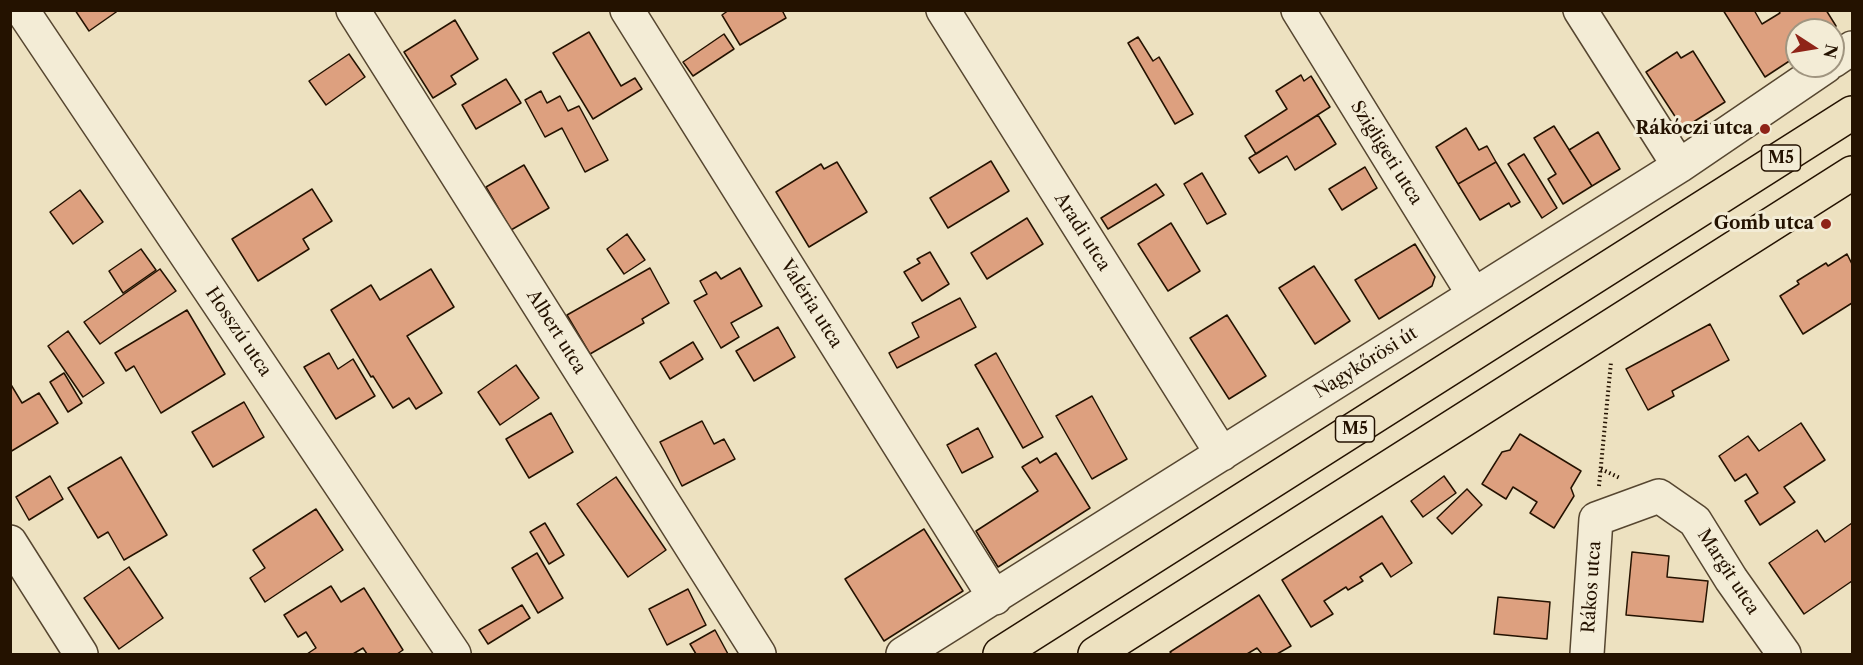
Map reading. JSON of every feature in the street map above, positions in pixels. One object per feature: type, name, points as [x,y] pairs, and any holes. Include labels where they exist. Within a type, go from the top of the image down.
[{"type":"main road","name":"M5","points":[[1000,654],[1852,113]]},
{"type":"main road","points":[[1095,654],[1852,173]]},
{"type":"street","name":"Hosszú utca","points":[[22,10],[454,654]]},
{"type":"street","name":"Albert utca","points":[[353,10],[759,654]]},
{"type":"street","name":"Valéria utca","points":[[627,10],[995,598]]},
{"type":"street","name":"Aradi utca","points":[[943,10],[1222,454]]},
{"type":"street","name":"Szigligeti utca","points":[[1298,10],[1474,295]]},
{"type":"street","points":[[1580,10],[1679,166]]},
{"type":"street","name":"Nagykőrösi út","points":[[903,654],[1679,166],[1808,78]]},
{"type":"street","name":"Margit utca","points":[[1596,519],[1659,496],[1695,521],[1731,579],[1784,654]]},
{"type":"street","name":"Rákos utca","points":[[1587,654],[1596,519]]},
{"type":"street","points":[[10,542],[81,654]]},
{"type":"path","points":[[1596,519],[1611,361]]},
{"type":"building","points":[[75,10],[119,10],[89,31]]},
{"type":"building","points":[[729,10],[782,10],[786,18],[740,45],[722,15]]},
{"type":"building","points":[[1723,10],[1754,10],[1762,24],[1780,13],[1778,10],[1826,10],[1831,18],[1785,18],[1785,64],[1765,77]]},
{"type":"building","points":[[455,20],[478,59],[451,76],[456,84],[433,98],[404,52]]},
{"type":"building","points":[[589,32],[621,86],[635,78],[642,89],[593,119],[553,53]]},
{"type":"building","points":[[724,34],[734,49],[693,76],[683,62]]},
{"type":"building","points":[[1138,37],[1153,61],[1159,57],[1193,114],[1175,124],[1128,43]]},
{"type":"building","points":[[1693,51],[1725,102],[1687,126],[1680,124],[1646,72],[1677,52],[1681,58]]},
{"type":"building","points":[[349,54],[365,77],[326,105],[309,81]]},
{"type":"building","points":[[1301,75],[1304,81],[1311,76],[1330,107],[1256,154],[1245,136],[1287,109],[1276,91]]},
{"type":"building","points":[[506,79],[521,103],[476,129],[462,105]]},
{"type":"building","points":[[541,91],[547,103],[560,96],[568,111],[579,106],[608,160],[585,172],[562,128],[545,137],[525,100]]},
{"type":"building","points":[[1318,115],[1336,144],[1295,170],[1287,156],[1259,173],[1249,158]]},
{"type":"building","points":[[1554,126],[1592,186],[1563,204],[1548,179],[1556,174],[1534,138]]},
{"type":"building","points":[[1466,128],[1479,150],[1487,146],[1496,162],[1458,184],[1436,147]]},
{"type":"building","points":[[1598,132],[1620,169],[1592,186],[1569,150]]},
{"type":"building","points":[[1524,154],[1557,208],[1542,218],[1508,164]]},
{"type":"building","points":[[991,161],[1009,191],[948,228],[930,198]]},
{"type":"building","points":[[837,162],[867,212],[809,247],[776,192],[821,164],[824,169]]},
{"type":"building","points":[[1496,162],[1520,202],[1511,207],[1509,203],[1480,220],[1458,184]]},
{"type":"building","points":[[524,165],[549,208],[511,230],[486,187]]},
{"type":"building","points":[[1365,167],[1377,188],[1342,210],[1329,189]]},
{"type":"building","points":[[1202,173],[1226,214],[1207,224],[1184,184]]},
{"type":"building","points":[[1156,184],[1164,195],[1108,229],[1101,218]]},
{"type":"building","points":[[312,189],[332,221],[303,239],[309,249],[258,281],[232,239]]},
{"type":"building","points":[[80,190],[103,222],[73,244],[50,212]]},
{"type":"building","points":[[1027,218],[1043,244],[987,279],[971,253]]},
{"type":"building","points":[[1171,223],[1200,271],[1168,291],[1138,244]]},
{"type":"building","points":[[627,234],[645,260],[624,274],[607,249]]},
{"type":"building","points":[[1415,244],[1435,277],[1432,286],[1379,319],[1355,280]]},
{"type":"building","points":[[141,249],[156,270],[123,293],[109,271]]},
{"type":"building","points":[[930,252],[949,284],[922,301],[904,272],[920,263],[917,259]]},
{"type":"building","points":[[1847,254],[1852,264],[1852,303],[1803,334],[1780,296],[1799,284],[1797,281],[1826,263],[1828,266]]},
{"type":"building","points":[[1314,266],[1350,321],[1315,344],[1279,288]]},
{"type":"building","points":[[650,268],[669,303],[642,319],[644,323],[590,354],[567,315]]},
{"type":"building","points":[[740,268],[762,306],[731,323],[739,337],[721,348],[694,301],[707,294],[700,281],[716,272],[721,279]]},
{"type":"building","points":[[160,269],[176,291],[100,344],[84,322]]},
{"type":"building","points":[[431,269],[454,307],[407,336],[442,393],[416,409],[409,398],[393,408],[373,376],[371,377],[331,310],[371,285],[380,300]]},
{"type":"building","points":[[960,298],[976,327],[897,368],[889,353],[919,337],[912,323]]},
{"type":"building","points":[[187,310],[225,374],[161,413],[134,366],[126,371],[115,353]]},
{"type":"building","points":[[1227,315],[1266,376],[1229,399],[1190,338]]},
{"type":"building","points":[[1710,324],[1729,360],[1672,391],[1674,396],[1648,410],[1626,369]]},
{"type":"building","points":[[778,327],[795,357],[754,381],[736,351]]},
{"type":"building","points":[[68,331],[104,383],[83,397],[48,346]]},
{"type":"building","points":[[693,342],[703,359],[670,379],[660,362]]},
{"type":"building","points":[[329,353],[338,369],[353,359],[375,396],[336,419],[304,367]]},
{"type":"building","points":[[996,353],[1043,437],[1023,448],[975,365]]},
{"type":"building","points":[[516,365],[539,398],[500,425],[478,392]]},
{"type":"building","points":[[64,373],[82,403],[68,412],[50,382]]},
{"type":"building","points":[[10,383],[22,403],[39,393],[58,423],[10,452]]},
{"type":"building","points":[[1092,396],[1127,459],[1092,479],[1056,416]]},
{"type":"building","points":[[244,402],[264,437],[213,467],[192,432]]},
{"type":"building","points":[[551,413],[573,452],[529,478],[506,439]]},
{"type":"building","points":[[702,421],[714,444],[724,439],[735,459],[682,486],[660,442]]},
{"type":"building","points":[[1801,423],[1825,460],[1784,487],[1795,502],[1760,525],[1745,501],[1758,493],[1746,474],[1735,481],[1719,456],[1748,436],[1759,451]]},
{"type":"building","points":[[978,428],[993,457],[962,473],[947,445]]},
{"type":"building","points":[[1520,434],[1581,471],[1571,488],[1574,496],[1554,528],[1530,513],[1537,502],[1513,487],[1506,499],[1482,484],[1502,452],[1510,450]]},
{"type":"building","points":[[1056,453],[1090,508],[998,567],[976,531],[1038,491],[1022,467],[1037,458],[1040,463]]},
{"type":"building","points":[[121,457],[167,535],[124,560],[108,532],[98,538],[68,488]]},
{"type":"building","points":[[50,476],[63,499],[29,520],[16,497]]},
{"type":"building","points":[[1444,476],[1456,493],[1423,517],[1411,501]]},
{"type":"building","points":[[616,477],[666,550],[628,577],[577,504]]},
{"type":"building","points":[[1467,489],[1482,505],[1452,534],[1437,518]]},
{"type":"building","points":[[316,509],[343,550],[265,602],[250,578],[265,568],[253,550]]},
{"type":"building","points":[[1382,516],[1412,563],[1391,577],[1382,563],[1360,577],[1363,581],[1348,590],[1346,587],[1324,601],[1333,614],[1311,627],[1282,580]]},
{"type":"building","points":[[545,523],[564,555],[549,564],[530,532]]},
{"type":"building","points":[[1852,523],[1852,581],[1804,614],[1769,563],[1817,530],[1825,542]]},
{"type":"building","points":[[924,529],[963,591],[884,641],[845,579]]},
{"type":"building","points":[[1632,552],[1669,556],[1667,577],[1708,581],[1703,622],[1626,615]]},
{"type":"building","points":[[537,553],[563,598],[538,613],[512,568]]},
{"type":"building","points":[[129,567],[163,618],[119,649],[84,598]]},
{"type":"building","points":[[331,586],[341,602],[364,588],[403,650],[397,654],[367,654],[363,648],[353,654],[307,654],[316,648],[306,632],[298,637],[284,615]]},
{"type":"building","points":[[688,589],[706,625],[667,645],[649,609]]},
{"type":"building","points":[[1259,595],[1291,646],[1277,654],[1262,654],[1257,648],[1247,654],[1172,654],[1170,652]]},
{"type":"building","points":[[1498,597],[1550,602],[1547,639],[1494,634]]},
{"type":"building","points":[[522,605],[530,618],[488,644],[479,630]]},
{"type":"building","points":[[715,630],[728,654],[696,654],[690,644]]},
{"type":"place","name":"Rákóczi utca","points":[[1765,129]]},
{"type":"place","name":"Gomb utca","points":[[1826,224]]}]
